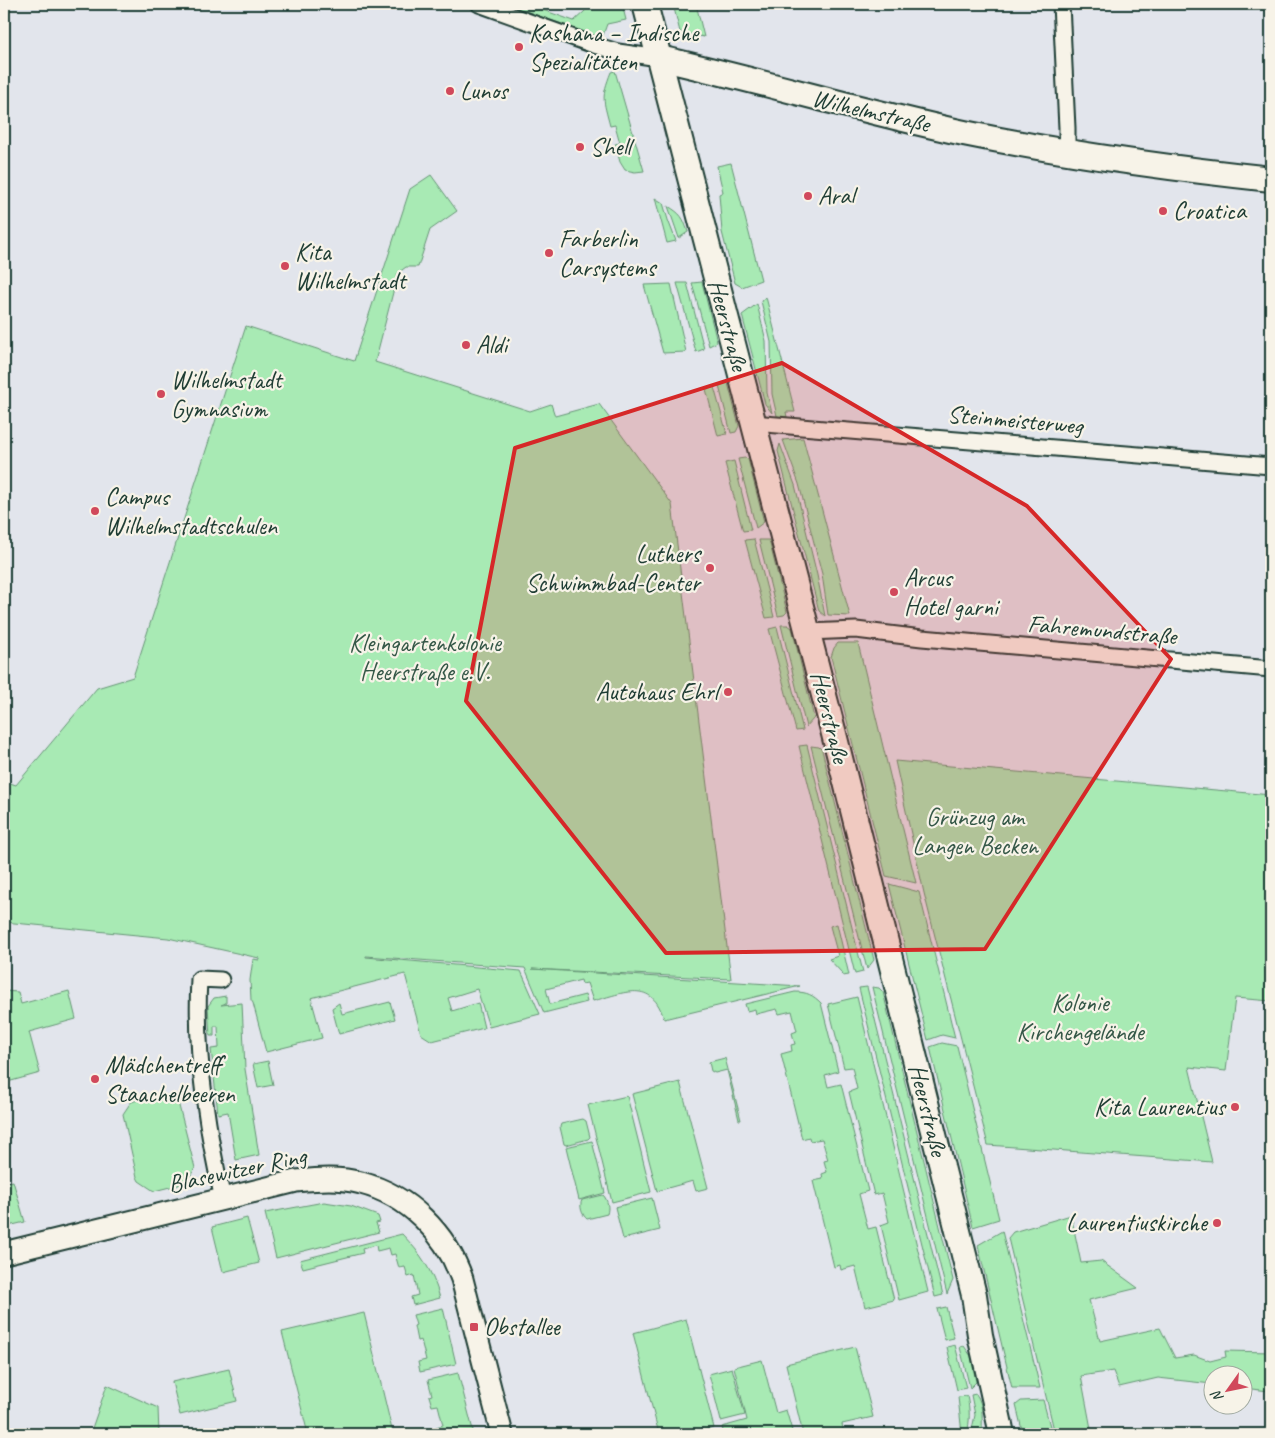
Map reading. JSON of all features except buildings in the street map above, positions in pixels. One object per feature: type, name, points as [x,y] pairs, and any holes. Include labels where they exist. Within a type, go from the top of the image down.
[{"type":"main road","name":"Heerstraße","points":[[645,4],[808,632],[974,1296],[980,1335],[1002,1434]]},
{"type":"main road","name":"Wilhelmstraße","points":[[658,58],[823,100],[955,130],[1067,152],[1176,169],[1271,179]]},
{"type":"street","name":"Wilhelmstraße","points":[[479,4],[591,44],[618,52],[658,58]]},
{"type":"street","points":[[1061,4],[1067,152]]},
{"type":"street","name":"Steinmeisterweg","points":[[754,423],[785,424],[1271,466]]},
{"type":"street","name":"Fahremundstraße","points":[[808,632],[856,630],[922,638],[1271,669]]},
{"type":"street","points":[[221,980],[199,979],[198,1016],[201,1077],[223,1199]]},
{"type":"street","name":"Blasewitzer Ring","points":[[4,1253],[296,1181],[343,1180],[361,1183],[378,1189],[408,1205],[421,1216],[442,1240],[460,1273],[502,1434]]},
{"type":"highlighted area","points":[[782,363],[1027,506],[1171,659],[985,949],[666,953],[466,701],[515,448]]},
{"type":"green space","points":[[505,4],[526,4],[574,21],[585,11],[584,4],[622,4],[626,20],[607,24],[602,38]]},
{"type":"green space","points":[[673,4],[696,4],[704,37],[680,32]]},
{"type":"green space","points":[[615,71],[644,171],[625,170],[620,162],[615,144],[620,143],[615,125],[610,126],[604,99],[604,93],[611,72]]},
{"type":"green space","points":[[731,163],[761,280],[742,287],[735,283],[722,232],[719,194],[723,192],[717,166]]},
{"type":"green space","name":"Kleingartenkolonie Heerstraße e.V.","points":[[431,175],[457,211],[430,230],[418,267],[406,267],[398,273],[375,362],[530,411],[551,404],[555,416],[599,404],[672,504],[731,979],[532,969],[800,986],[664,1019],[659,1006],[644,993],[626,992],[593,1001],[587,983],[582,984],[581,980],[546,989],[550,1004],[585,995],[587,1002],[544,1013],[525,968],[366,956],[521,971],[540,1014],[489,1027],[477,989],[448,998],[452,1011],[478,1003],[484,1028],[432,1041],[421,1034],[405,974],[311,998],[322,1038],[266,1052],[251,1000],[250,980],[253,959],[259,960],[259,958],[168,938],[4,922],[4,781],[16,785],[97,688],[133,677],[246,326],[354,361],[410,189]]},
{"type":"green space","points":[[655,198],[663,203],[676,241],[667,243]]},
{"type":"green space","points":[[668,206],[681,216],[685,223],[688,232],[679,238]]},
{"type":"green space","points":[[702,282],[717,342],[709,346],[692,283]]},
{"type":"green space","points":[[677,283],[687,283],[704,349],[696,352]]},
{"type":"green space","points":[[671,284],[686,352],[663,353],[644,285]]},
{"type":"green space","points":[[766,297],[795,412],[786,412],[787,417],[777,416],[772,394],[771,342],[761,301]]},
{"type":"green space","points":[[757,304],[766,341],[767,393],[772,413],[765,404],[742,315]]},
{"type":"green space","points":[[728,383],[739,426],[736,432],[731,433],[719,386]]},
{"type":"green space","points":[[714,387],[727,434],[718,436],[706,389]]},
{"type":"green space","points":[[803,438],[850,616],[828,615],[822,574],[799,484],[783,440]]},
{"type":"green space","points":[[780,444],[795,485],[825,616],[819,611],[778,451]]},
{"type":"green space","points":[[738,459],[748,459],[764,522],[756,528]]},
{"type":"green space","points":[[734,461],[751,530],[743,531],[725,463]]},
{"type":"green space","points":[[754,539],[774,617],[766,618],[745,540]]},
{"type":"green space","points":[[759,540],[769,540],[787,612],[784,615],[778,616]]},
{"type":"green space","points":[[781,625],[788,625],[792,628],[814,718],[806,727]]},
{"type":"green space","points":[[777,627],[803,730],[796,731],[769,629]]},
{"type":"green space","points":[[838,643],[858,643],[916,883],[886,876],[831,657]]},
{"type":"green space","points":[[807,745],[863,972],[855,974],[799,746]]},
{"type":"green space","points":[[811,746],[819,747],[822,750],[874,960],[867,969]]},
{"type":"green space","name":"Kolonie Kirchengelände","points":[[895,761],[1271,795],[1271,1001],[1235,998],[1226,1071],[1189,1067],[1212,1162],[988,1145],[924,893]]},
{"type":"green space","points":[[889,884],[919,892],[955,1038],[942,1035],[928,1040]]},
{"type":"green space","points":[[837,924],[849,975],[843,976],[829,959],[838,956],[830,926]]},
{"type":"green space","points":[[867,987],[943,1295],[935,1297],[859,988]]},
{"type":"green space","points":[[872,987],[879,988],[883,992],[953,1280],[947,1294]]},
{"type":"green space","points":[[4,991],[18,992],[21,1004],[69,991],[76,1019],[29,1032],[40,1073],[4,1083]]},
{"type":"green space","points":[[795,992],[810,994],[821,1003],[838,1071],[825,1075],[828,1087],[841,1084],[868,1191],[859,1194],[868,1229],[876,1227],[894,1300],[865,1307],[855,1266],[841,1270],[840,1265],[834,1267],[813,1181],[823,1179],[822,1174],[827,1172],[824,1161],[828,1160],[822,1139],[810,1141],[809,1137],[802,1139],[781,1054],[792,1051],[791,1045],[795,1044],[792,1033],[797,1031],[792,1011],[779,1014],[777,1009],[756,1014],[755,1009],[747,1011],[745,1004]]},
{"type":"green space","points":[[226,996],[226,1003],[221,1005],[242,1003],[245,1069],[259,1155],[236,1160],[228,1112],[218,1114],[211,1049],[219,1048],[218,1026],[214,1026],[214,1036],[210,1036],[208,1006],[214,998]]},
{"type":"green space","points":[[857,997],[928,1292],[899,1300],[881,1225],[889,1222],[882,1193],[874,1195],[849,1092],[857,1089],[852,1067],[844,1068],[828,1004]]},
{"type":"green space","points":[[390,1002],[395,1019],[339,1034],[332,1008],[339,1003],[342,1014]]},
{"type":"green space","points":[[942,1043],[957,1046],[999,1219],[973,1227],[930,1047]]},
{"type":"green space","points":[[725,1058],[741,1120],[739,1120],[727,1070],[715,1073],[711,1071],[709,1062]]},
{"type":"green space","points":[[268,1061],[273,1085],[258,1088],[253,1064]]},
{"type":"green space","points":[[680,1082],[708,1188],[696,1191],[693,1181],[657,1191],[632,1094]]},
{"type":"green space","points":[[161,1093],[178,1102],[195,1168],[186,1183],[154,1191],[139,1181],[137,1177],[123,1114],[131,1102]]},
{"type":"green space","points":[[627,1096],[651,1192],[612,1202],[588,1105]]},
{"type":"green space","points":[[583,1119],[586,1121],[590,1137],[564,1144],[561,1124]]},
{"type":"green space","points":[[592,1141],[605,1193],[579,1200],[566,1147]]},
{"type":"green space","points":[[13,1181],[25,1222],[4,1227],[4,1183]]},
{"type":"green space","points":[[603,1195],[608,1204],[607,1214],[587,1219],[582,1210],[582,1200]]},
{"type":"green space","points":[[652,1198],[660,1230],[623,1239],[615,1207]]},
{"type":"green space","points":[[324,1202],[351,1206],[378,1216],[380,1222],[376,1223],[379,1232],[276,1258],[265,1213]]},
{"type":"green space","points":[[1071,1215],[1081,1263],[1101,1261],[1138,1288],[1089,1300],[1100,1341],[1160,1328],[1175,1358],[1194,1355],[1210,1361],[1226,1357],[1225,1351],[1271,1352],[1271,1434],[1267,1434],[1269,1391],[1252,1389],[1252,1366],[1202,1366],[1202,1383],[1158,1378],[1119,1387],[1113,1371],[1081,1376],[1092,1434],[1055,1434],[1008,1238],[1013,1232]]},
{"type":"green space","points":[[247,1218],[259,1263],[223,1272],[212,1227]]},
{"type":"green space","points":[[1002,1231],[1040,1388],[1012,1388],[978,1245]]},
{"type":"green space","points":[[402,1234],[426,1263],[440,1298],[413,1305],[411,1297],[418,1295],[414,1275],[408,1277],[405,1267],[399,1268],[395,1254],[391,1255],[389,1248],[377,1251],[376,1245],[362,1249],[363,1253],[303,1268],[300,1260]]},
{"type":"green space","points":[[946,1307],[954,1338],[945,1340],[937,1309]]},
{"type":"green space","points":[[443,1308],[456,1364],[420,1372],[418,1362],[426,1360],[421,1340],[417,1341],[413,1315]]},
{"type":"green space","points":[[364,1313],[393,1434],[308,1434],[282,1332]]},
{"type":"green space","points":[[686,1319],[714,1428],[688,1434],[659,1434],[633,1333]]},
{"type":"green space","points":[[955,1345],[966,1388],[957,1390],[947,1347]]},
{"type":"green space","points":[[964,1346],[971,1356],[976,1382],[970,1388],[960,1347]]},
{"type":"green space","points":[[855,1347],[873,1417],[842,1424],[844,1434],[803,1434],[786,1364]]},
{"type":"green space","points":[[762,1360],[776,1413],[786,1410],[793,1434],[724,1434],[722,1427],[747,1420],[734,1367]]},
{"type":"green space","points":[[732,1368],[745,1415],[721,1421],[709,1374]]},
{"type":"green space","points":[[229,1369],[237,1401],[180,1415],[172,1382]]},
{"type":"green space","points":[[458,1373],[474,1434],[438,1434],[436,1427],[443,1425],[438,1405],[432,1406],[429,1396],[432,1395],[428,1380]]},
{"type":"green space","points":[[107,1385],[158,1408],[159,1434],[90,1434]]},
{"type":"green space","points":[[976,1394],[981,1408],[982,1434],[971,1434],[975,1415],[971,1395]]},
{"type":"green space","points":[[967,1396],[969,1425],[967,1434],[962,1434],[958,1397]]},
{"type":"green space","points":[[1043,1400],[1052,1434],[1023,1434],[1016,1405],[1021,1401]]},
{"type":"place","name":"Kashana – Indische Spezialitäten","points":[[519,47]]},
{"type":"place","name":"Lunos","points":[[450,91]]},
{"type":"place","name":"Shell","points":[[580,147]]},
{"type":"place","name":"Aral","points":[[808,196]]},
{"type":"place","name":"Croatica","points":[[1163,211]]},
{"type":"place","name":"Farberlin Carsystems","points":[[549,253]]},
{"type":"place","name":"Kita Wilhelmstadt","points":[[285,266]]},
{"type":"place","name":"Aldi","points":[[466,345]]},
{"type":"place","name":"Wilhelmstadt Gymnasium","points":[[161,394]]},
{"type":"place","name":"Campus Wilhelmstadtschulen","points":[[95,511]]},
{"type":"place","name":"Luthers Schwimmbad-Center","points":[[710,568]]},
{"type":"place","name":"Arcus Hotel garni","points":[[894,592]]},
{"type":"place","name":"Autohaus Ehrl","points":[[728,692]]},
{"type":"place","name":"Mädchentreff Staachelbeeren","points":[[95,1079]]},
{"type":"place","name":"Kita Laurentius","points":[[1235,1107]]},
{"type":"place","name":"Laurentiuskirche","points":[[1217,1223]]},
{"type":"place","name":"Obstallee","points":[[474,1327]]},
{"type":"park label","name":"Grünzug am Langen Becken","points":[[975,832]]}]
